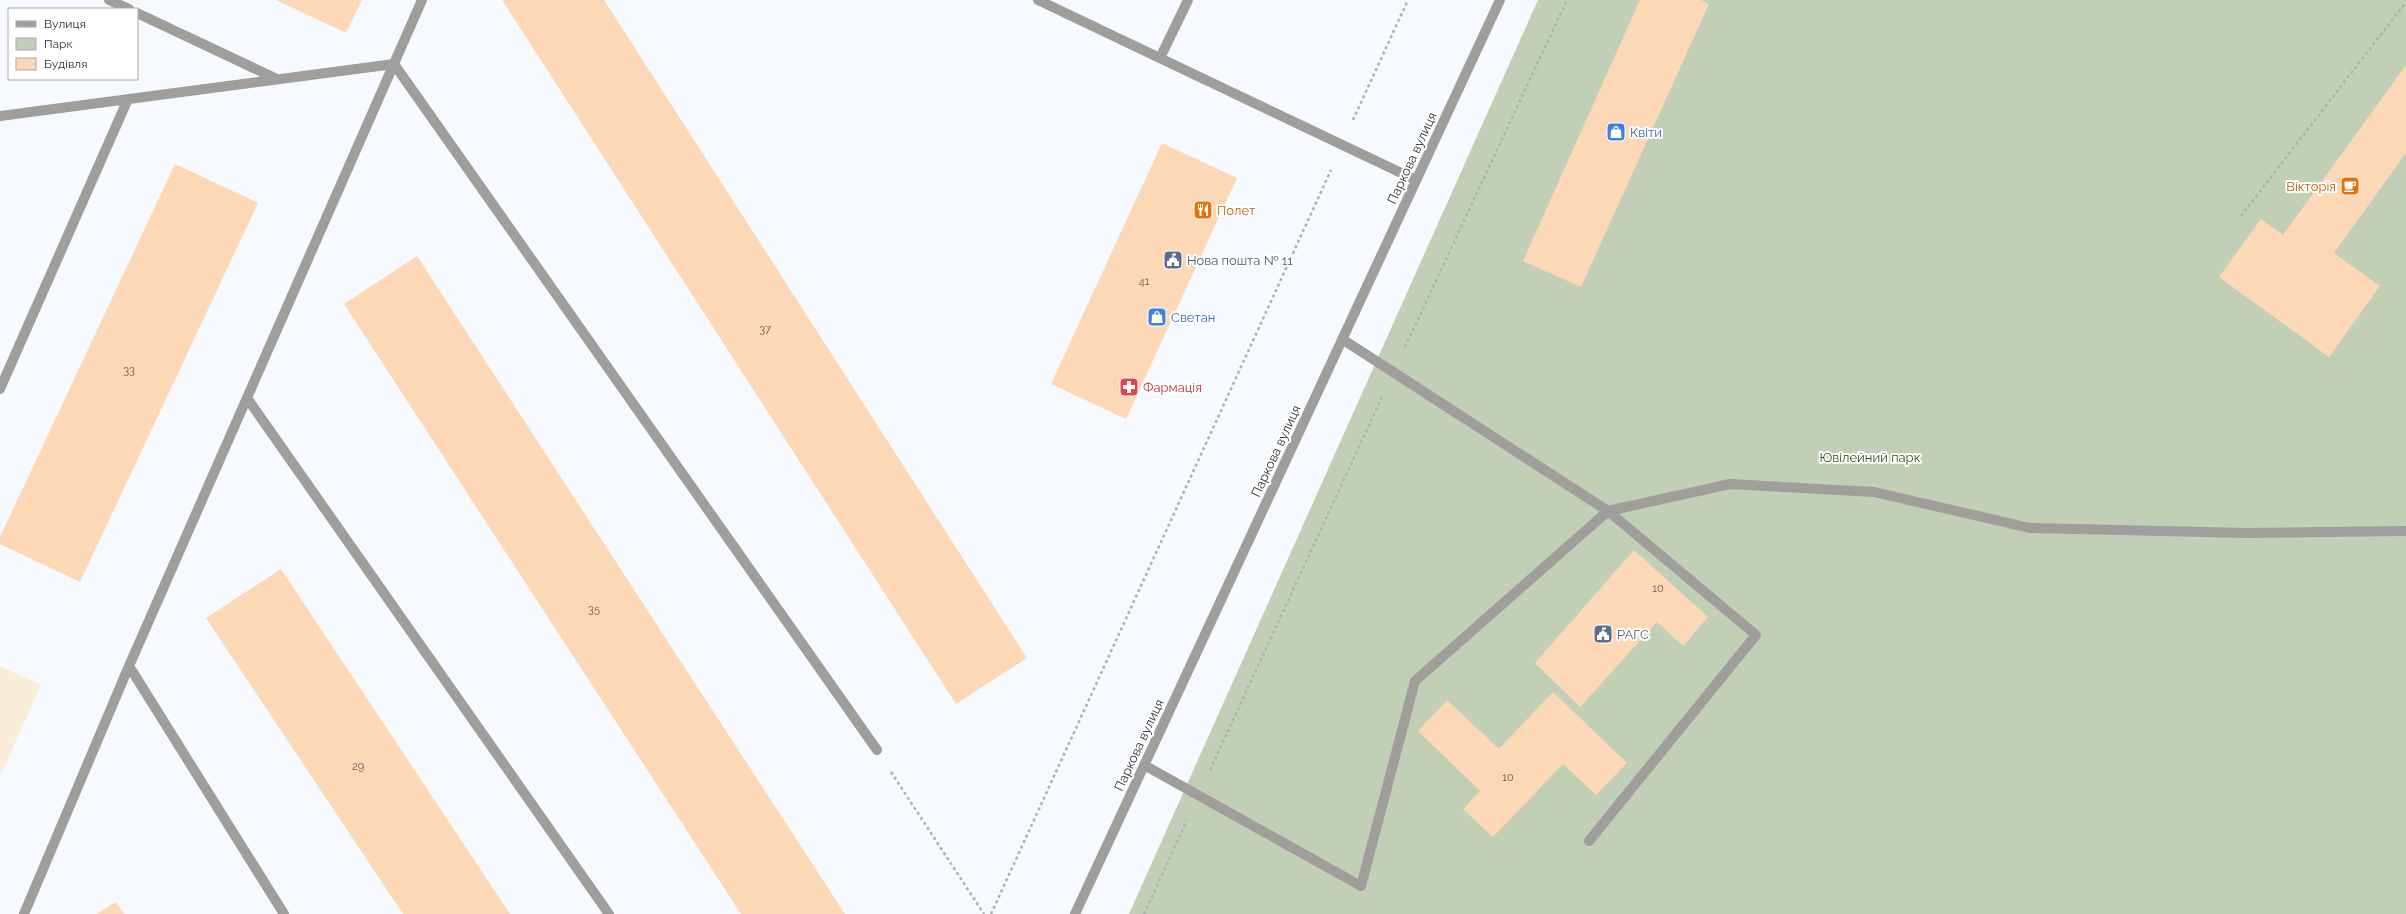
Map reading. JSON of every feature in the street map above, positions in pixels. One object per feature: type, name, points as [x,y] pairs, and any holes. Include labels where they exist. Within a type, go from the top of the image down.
[{"type":"street","points":[[109,0],[126,8]]},
{"type":"street","points":[[24,914],[129,666],[422,0]]},
{"type":"street","points":[[1038,0],[1416,180]]},
{"type":"street","points":[[1160,58],[1188,0]]},
{"type":"street","name":"Паркова вулиця","points":[[1075,914],[1500,0]]},
{"type":"street","points":[[138,13],[277,79]]},
{"type":"street","points":[[0,116],[394,64]]},
{"type":"street","points":[[394,64],[877,750]]},
{"type":"street","points":[[0,389],[128,99]]},
{"type":"street","points":[[1342,339],[1608,511],[1756,635],[1589,841]]},
{"type":"street","points":[[247,398],[609,914]]},
{"type":"street","points":[[1144,766],[1361,886],[1415,681],[1608,511],[1730,484],[1874,492],[2030,528],[2247,533],[2406,531]]},
{"type":"street","points":[[129,666],[284,914]]},
{"type":"path","points":[[991,914],[1408,0]]},
{"type":"path","points":[[1144,914],[1393,372],[1567,0]]},
{"type":"path","points":[[2241,216],[2406,2]]},
{"type":"path","points":[[877,750],[984,914]]},
{"type":"shaded area","points":[[0,666],[41,685],[0,776]]},
{"type":"green space","name":"Ювілейний парк","points":[[1538,0],[2406,0],[2406,914],[1129,914]]},
{"type":"building","points":[[276,0],[362,0],[346,33]]},
{"type":"building","points":[[502,0],[604,0],[1027,658],[956,704]]},
{"type":"building","name":"Квіти","points":[[1640,0],[1701,0],[1709,4],[1581,287],[1523,261]]},
{"type":"building","name":"Вікторія","points":[[2406,65],[2406,153],[2334,253],[2380,286],[2329,357],[2219,277],[2261,219],[2283,235]]},
{"type":"building","points":[[1162,143],[1237,178],[1126,419],[1051,384]]},
{"type":"building","points":[[175,164],[258,203],[80,582],[0,544],[0,537]]},
{"type":"building","points":[[417,256],[845,914],[741,914],[344,304]]},
{"type":"building","name":"РАГС","points":[[1634,550],[1708,617],[1683,646],[1657,622],[1580,707],[1535,663]]},
{"type":"building","points":[[281,569],[510,914],[403,914],[206,618]]},
{"type":"building","points":[[1553,692],[1627,763],[1596,795],[1563,764],[1493,837],[1463,809],[1480,791],[1418,731],[1447,700],[1499,749]]},
{"type":"building","points":[[116,902],[124,914],[96,914]]},
{"type":"place","name":"Квіти","points":[[1616,132]]},
{"type":"place","name":"Вікторія","points":[[2350,186]]},
{"type":"place","name":"Полет","points":[[1203,210]]},
{"type":"place","name":"Нова пошта № 11","points":[[1173,260]]},
{"type":"place","name":"Светан","points":[[1157,317]]},
{"type":"place","name":"Фармація","points":[[1129,387]]},
{"type":"place","name":"РАГС","points":[[1603,634]]}]
